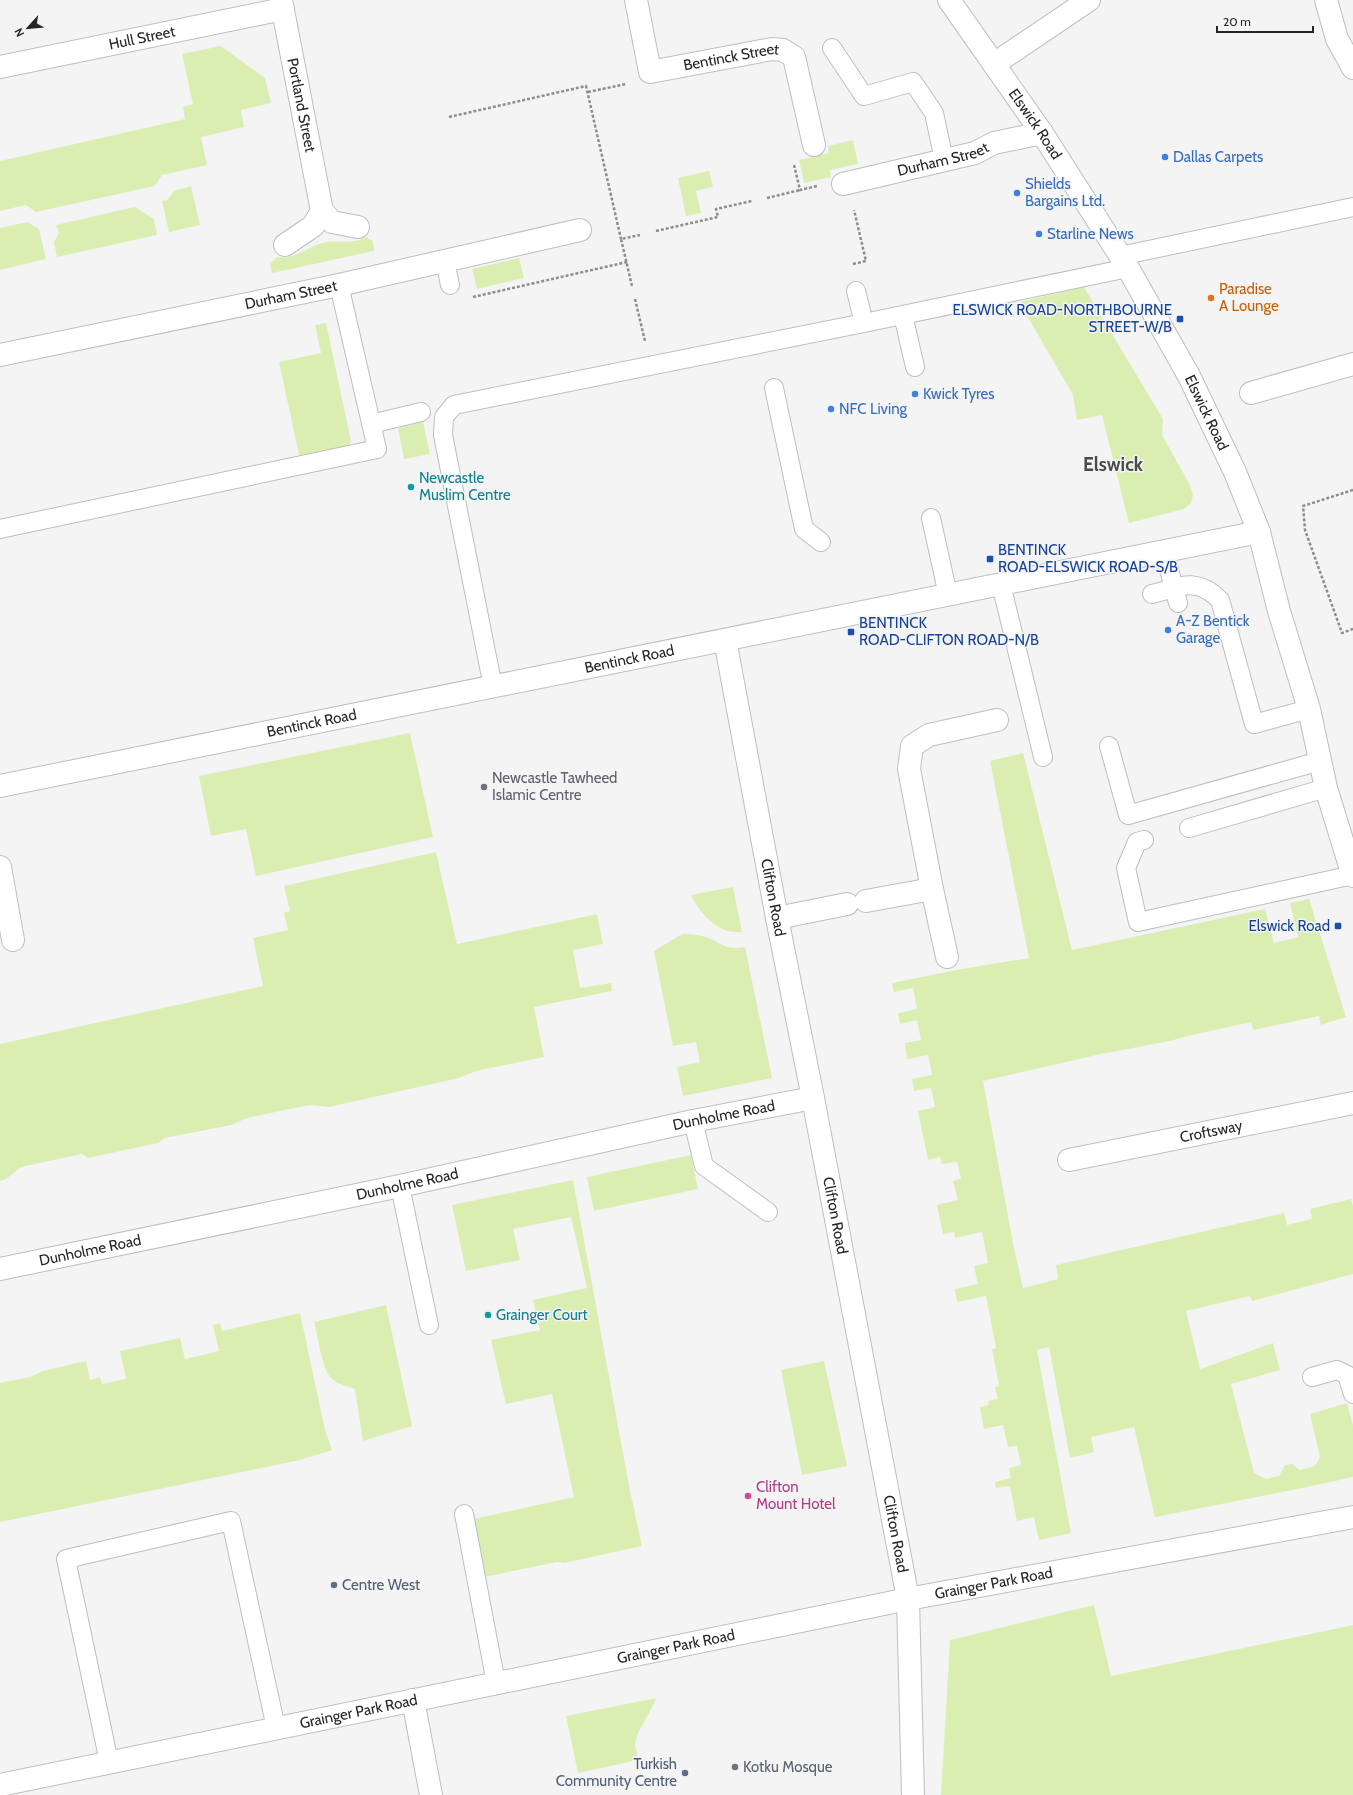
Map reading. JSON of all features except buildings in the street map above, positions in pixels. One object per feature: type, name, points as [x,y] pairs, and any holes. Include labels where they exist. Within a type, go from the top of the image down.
[{"type":"street","points":[[636,0],[650,72]]},
{"type":"street","name":"Elswick Road","points":[[949,0],[1042,133],[1124,262],[1192,382],[1235,472],[1259,532],[1278,611],[1309,709],[1326,788],[1353,876]]},
{"type":"street","points":[[994,64],[1089,0]]},
{"type":"street","points":[[1326,0],[1337,39],[1353,68]]},
{"type":"street","name":"Hull Street","points":[[0,67],[282,5]]},
{"type":"street","name":"Portland Street","points":[[282,5],[322,210]]},
{"type":"street","name":"Bentinck Street","points":[[650,72],[772,49],[783,50],[794,57],[814,146]]},
{"type":"street","name":"Durham Street","points":[[844,184],[975,153],[994,144],[1042,133]]},
{"type":"street","points":[[285,244],[313,226],[322,210],[332,222],[358,227]]},
{"type":"street","name":"Durham Street","points":[[0,355],[339,285],[580,230]]},
{"type":"street","points":[[1251,393],[1353,364]]},
{"type":"street","name":"Bentinck Road","points":[[0,786],[1259,532]]},
{"type":"street","name":"Clifton Road","points":[[725,640],[776,918],[813,1098],[908,1599],[913,1795]]},
{"type":"street","points":[[947,957],[932,889],[910,770],[912,746],[929,735],[997,720]]},
{"type":"street","points":[[0,867],[13,940]]},
{"type":"street","points":[[776,918],[932,889]]},
{"type":"street","name":"Dunholme Road","points":[[0,1269],[400,1186],[693,1121],[813,1098]]},
{"type":"street","name":"Croftsway","points":[[1069,1160],[1353,1103]]},
{"type":"street","name":"Grainger Park Road","points":[[0,1785],[908,1599],[1353,1517]]},
{"type":"street","points":[[413,1700],[431,1795]]},
{"type":"lane","points":[[832,48],[864,96],[913,82],[934,113],[944,160]]},
{"type":"lane","points":[[493,687],[443,435],[444,417],[454,405],[903,315],[1353,207]]},
{"type":"lane","points":[[445,261],[450,285]]},
{"type":"lane","points":[[0,529],[377,449],[339,285]]},
{"type":"lane","points":[[856,291],[864,323]]},
{"type":"lane","points":[[903,315],[915,367]]},
{"type":"lane","points":[[774,388],[804,529],[821,542]]},
{"type":"lane","points":[[371,424],[421,412]]},
{"type":"lane","points":[[931,518],[948,595]]},
{"type":"lane","points":[[1164,551],[1176,596]]},
{"type":"lane","points":[[1001,584],[1043,757]]},
{"type":"lane","points":[[1152,594],[1176,596],[1197,585],[1210,590],[1220,600],[1254,724],[1309,709]]},
{"type":"lane","points":[[1109,746],[1128,815],[1320,761]]},
{"type":"lane","points":[[1190,828],[1326,788]]},
{"type":"lane","points":[[1144,840],[1137,842],[1126,868],[1138,922],[1353,876]]},
{"type":"lane","points":[[693,1121],[704,1166],[768,1212]]},
{"type":"lane","points":[[400,1186],[429,1325]]},
{"type":"lane","points":[[1312,1377],[1337,1370],[1346,1375],[1353,1394]]},
{"type":"lane","points":[[464,1514],[496,1683]]},
{"type":"lane","points":[[108,1762],[66,1558],[231,1521],[276,1728]]},
{"type":"path","points":[[588,92],[628,84],[650,72]]},
{"type":"path","points":[[449,117],[586,86],[632,286]]},
{"type":"path","points":[[767,198],[800,190]]},
{"type":"path","points":[[656,231],[718,217],[716,209],[752,201]]},
{"type":"path","points":[[621,239],[640,235]]},
{"type":"path","points":[[469,298],[626,262]]},
{"type":"path","points":[[635,299],[651,366]]},
{"type":"path","points":[[1353,490],[1303,506],[1305,530],[1342,633],[1353,629]]},
{"type":"green space","points":[[221,46],[265,78],[271,103],[241,110],[244,127],[201,137],[207,165],[162,175],[155,186],[36,212],[26,205],[0,211],[0,161],[185,119],[183,107],[193,104],[182,54]]},
{"type":"green space","points":[[853,140],[858,164],[830,170],[831,177],[804,183],[799,160],[829,153],[828,146]]},
{"type":"green space","points":[[709,171],[713,187],[696,191],[701,213],[686,216],[678,178]]},
{"type":"green space","points":[[191,186],[200,225],[169,232],[162,201],[167,200],[174,191]]},
{"type":"green space","points":[[135,207],[154,219],[157,235],[57,257],[54,242],[59,233],[56,225]]},
{"type":"green space","points":[[27,222],[39,229],[46,259],[0,270],[0,228]]},
{"type":"green space","points":[[366,237],[373,241],[374,251],[272,273],[270,264],[277,257],[296,255],[326,242],[351,242]]},
{"type":"green space","points":[[519,258],[524,278],[477,289],[472,269]]},
{"type":"green space","points":[[1084,287],[1163,419],[1162,435],[1190,485],[1193,495],[1191,503],[1184,509],[1129,523],[1102,415],[1077,420],[1073,395],[1019,302]]},
{"type":"green space","points":[[326,323],[351,441],[347,449],[300,459],[279,362],[321,353],[315,325]]},
{"type":"green space","points":[[423,422],[430,454],[404,459],[398,428]]},
{"type":"green space","points":[[410,733],[433,837],[256,876],[246,829],[211,836],[199,776]]},
{"type":"green space","points":[[1023,753],[1072,950],[1265,909],[1274,943],[1298,937],[1290,903],[1309,899],[1346,1017],[1321,1025],[1319,1016],[1253,1030],[1251,1022],[983,1081],[1013,1243],[1023,1288],[1058,1279],[1056,1265],[1284,1213],[1287,1225],[1312,1219],[1310,1209],[1351,1199],[1353,1206],[1353,1274],[1252,1301],[1250,1296],[1186,1311],[1200,1369],[1273,1343],[1280,1370],[1231,1384],[1254,1473],[1266,1479],[1279,1476],[1285,1465],[1292,1464],[1300,1470],[1315,1466],[1320,1457],[1310,1414],[1347,1403],[1353,1425],[1353,1477],[1155,1517],[1134,1427],[1091,1437],[1094,1452],[1070,1458],[1049,1347],[1037,1350],[1071,1533],[1039,1540],[1034,1517],[1017,1521],[1010,1486],[996,1488],[995,1482],[1011,1478],[1009,1468],[1021,1465],[1017,1446],[1008,1447],[1003,1425],[984,1429],[980,1407],[989,1405],[988,1401],[998,1399],[995,1387],[999,1386],[992,1349],[996,1348],[986,1296],[957,1302],[955,1289],[978,1284],[974,1266],[988,1263],[982,1232],[955,1238],[954,1232],[943,1234],[937,1205],[958,1200],[953,1181],[961,1179],[957,1162],[942,1164],[940,1157],[928,1160],[918,1111],[935,1107],[931,1088],[914,1091],[912,1079],[932,1075],[928,1055],[907,1059],[905,1043],[921,1040],[917,1020],[900,1024],[898,1013],[917,1009],[913,988],[894,992],[892,983],[962,969],[1029,958],[990,761]]},
{"type":"green space","points":[[436,852],[457,944],[597,914],[603,944],[573,950],[580,988],[611,983],[612,991],[534,1007],[544,1057],[476,1071],[459,1078],[329,1107],[309,1105],[247,1118],[231,1125],[165,1138],[158,1143],[88,1158],[82,1154],[21,1167],[6,1179],[0,1181],[0,1044],[263,986],[253,938],[288,930],[284,913],[290,911],[284,886]]},
{"type":"green space","points":[[733,887],[742,932],[726,930],[711,922],[705,916],[691,895]]},
{"type":"green space","points":[[682,934],[711,939],[730,948],[745,947],[772,1078],[683,1096],[677,1067],[700,1062],[696,1042],[673,1046],[654,951]]},
{"type":"green space","points":[[691,1155],[698,1189],[594,1211],[587,1177]]},
{"type":"green space","points":[[573,1180],[629,1486],[642,1546],[564,1563],[557,1562],[484,1577],[473,1519],[574,1497],[552,1394],[506,1404],[491,1340],[540,1330],[533,1300],[587,1288],[571,1217],[513,1229],[520,1260],[466,1271],[452,1205]]},
{"type":"green space","points":[[386,1305],[412,1426],[363,1441],[355,1389],[338,1383],[329,1375],[323,1361],[314,1322]]},
{"type":"green space","points":[[300,1313],[325,1430],[332,1450],[300,1460],[0,1522],[0,1383],[30,1377],[43,1371],[86,1361],[90,1380],[100,1377],[102,1384],[126,1379],[120,1351],[180,1338],[185,1359],[219,1351],[213,1325],[220,1323],[222,1331]]},
{"type":"green space","points":[[824,1361],[847,1466],[802,1475],[781,1370]]},
{"type":"green space","points":[[1094,1605],[1111,1676],[1353,1625],[1353,1795],[941,1795],[950,1640]]},
{"type":"green space","points":[[657,1698],[638,1733],[635,1744],[638,1760],[578,1773],[566,1716]]},
{"type":"place","name":"Dallas Carpets","points":[[1165,157]]},
{"type":"place","name":"Shields Bargains Ltd.","points":[[1017,193]]},
{"type":"place","name":"Starline News","points":[[1039,234]]},
{"type":"place","name":"Paradise A Lounge","points":[[1211,298]]},
{"type":"place","name":"ELSWICK ROAD-NORTHBOURNE STREET-W/B","points":[[1180,319]]},
{"type":"place","name":"Kwick Tyres","points":[[915,394]]},
{"type":"place","name":"NFC Living","points":[[831,409]]},
{"type":"place","name":"Newcastle Muslim Centre","points":[[411,487]]},
{"type":"place","name":"BENTINCK ROAD-ELSWICK ROAD-S/B","points":[[990,559]]},
{"type":"place","name":"A-Z Bentick Garage","points":[[1168,630]]},
{"type":"place","name":"BENTINCK ROAD-CLIFTON ROAD-N/B","points":[[851,632]]},
{"type":"place","name":"Newcastle Tawheed Islamic Centre","points":[[484,787]]},
{"type":"place","name":"Elswick Road","points":[[1338,926]]},
{"type":"place","name":"Grainger Court","points":[[488,1315]]},
{"type":"place","name":"Clifton Mount Hotel","points":[[748,1496]]},
{"type":"place","name":"Centre West","points":[[334,1585]]},
{"type":"place","name":"Kotku Mosque","points":[[735,1767]]},
{"type":"place","name":"Turkish Community Centre","points":[[685,1773]]},
{"type":"district","name":"Elswick","points":[[1113,464]]}]
